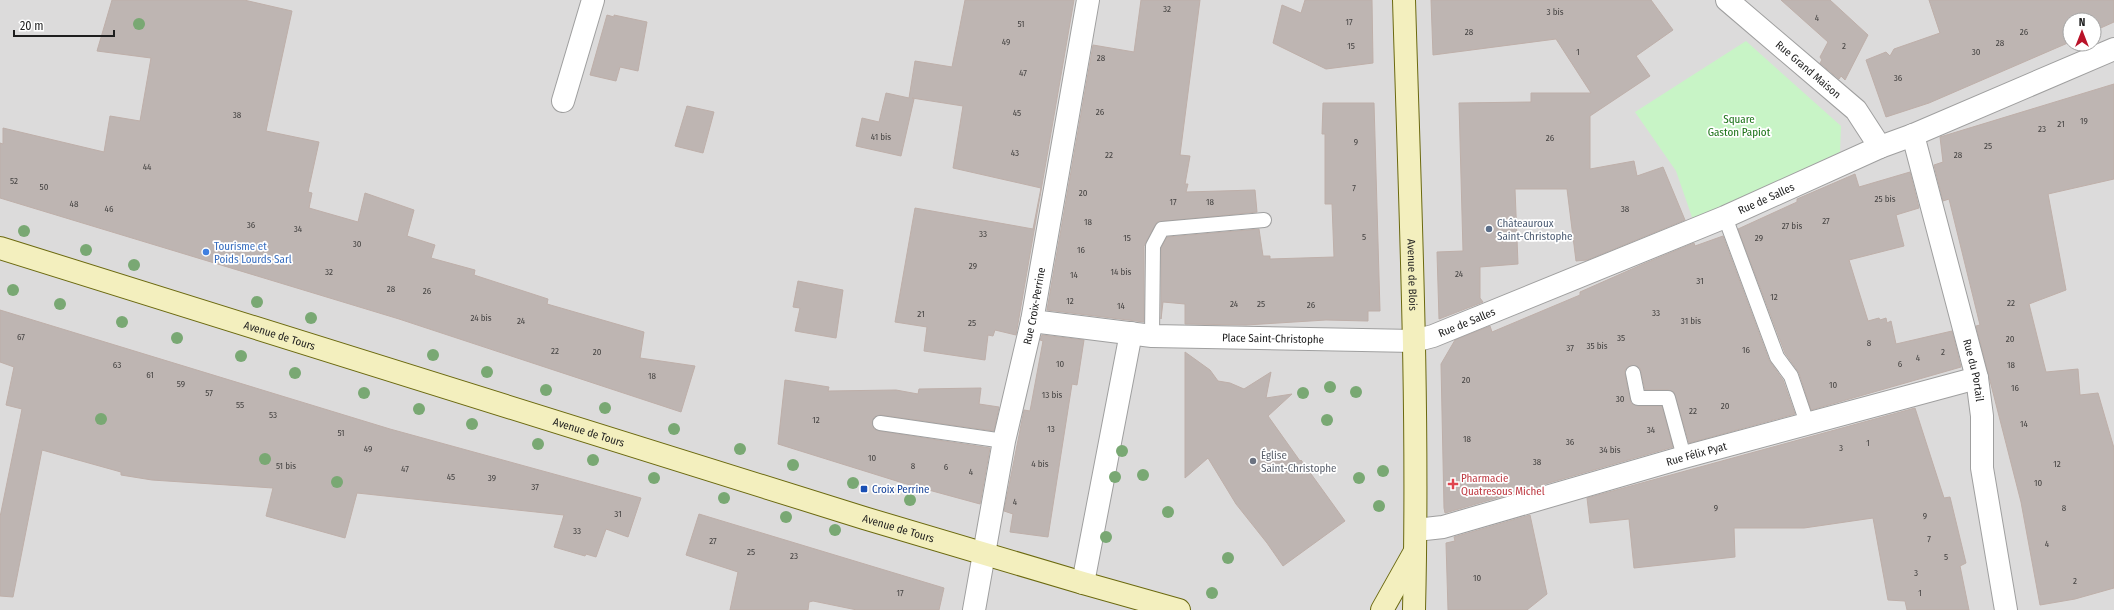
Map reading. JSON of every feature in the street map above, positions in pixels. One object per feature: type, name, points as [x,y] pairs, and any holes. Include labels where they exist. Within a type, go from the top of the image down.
[{"type":"main road","name":"Avenue de Blois","points":[[1404,0],[1414,341],[1416,540],[1414,610]]},
{"type":"main road","name":"Avenue de Tours","points":[[0,248],[736,478],[1083,583],[1179,610]]},
{"type":"main road","name":"Avenue de Blois","points":[[1382,610],[1416,540]]},
{"type":"street","points":[[563,101],[593,0]]},
{"type":"street","name":"Rue Croix-Perrine","points":[[974,610],[1004,441],[1032,321],[1088,0]]},
{"type":"street","name":"Rue Grand Maison","points":[[1727,0],[1856,110],[1880,147]]},
{"type":"street","name":"Rue de Salles","points":[[1414,341],[1441,334],[1725,218],[1880,147],[1913,135],[2114,49]]},
{"type":"street","name":"Rue du Portail","points":[[1913,135],[1977,378],[1982,416],[1982,468],[2006,610]]},
{"type":"street","name":"Place Saint-Christophe","points":[[1032,321],[1152,336],[1414,341]]},
{"type":"street","points":[[1083,583],[1131,333]]},
{"type":"street","name":"Rue Félix Pyat","points":[[1416,540],[1442,526],[1684,457],[1977,378]]},
{"type":"lane","points":[[1725,218],[1777,357],[1791,376],[1807,423]]},
{"type":"lane","points":[[1152,336],[1153,246],[1162,229],[1264,220]]},
{"type":"lane","points":[[1633,373],[1638,398],[1668,398],[1684,457]]},
{"type":"lane","points":[[880,423],[1004,441]]},
{"type":"shaded area","points":[[0,0],[2114,0],[2114,610],[0,610]]},
{"type":"green space","name":"Square Gaston Papiot","points":[[1746,41],[1841,126],[1840,152],[1693,220],[1676,171],[1635,112]]},
{"type":"building","points":[[112,0],[244,0],[292,11],[266,131],[319,142],[308,192],[312,193],[309,208],[358,222],[365,193],[414,210],[407,236],[435,245],[431,258],[475,270],[474,275],[548,299],[547,304],[644,332],[640,358],[695,366],[681,412],[399,319],[0,198],[0,143],[3,144],[3,128],[104,152],[110,116],[140,121],[151,58],[97,51]]},
{"type":"building","points":[[965,0],[1074,0],[1016,335],[995,330],[993,336],[988,335],[985,360],[924,351],[927,327],[895,322],[915,208],[1033,229],[1041,188],[953,168],[963,106],[912,98],[914,99],[901,156],[856,146],[862,118],[879,122],[886,93],[909,98],[915,61],[952,67]]},
{"type":"building","points":[[1141,0],[1200,0],[1180,155],[1190,156],[1185,184],[1188,184],[1186,192],[1255,190],[1257,212],[1157,222],[1144,246],[1144,322],[1047,310],[1093,45],[1134,52]]},
{"type":"building","points":[[1305,0],[1372,0],[1373,63],[1326,69],[1273,43],[1282,5],[1301,13]]},
{"type":"building","points":[[1431,0],[1651,0],[1673,30],[1636,56],[1650,76],[1590,116],[1590,169],[1634,161],[1637,176],[1663,167],[1685,220],[1587,260],[1576,261],[1567,189],[1515,189],[1518,264],[1480,267],[1480,298],[1483,302],[1439,319],[1437,252],[1463,251],[1459,103],[1531,102],[1531,93],[1591,93],[1556,39],[1433,55]]},
{"type":"building","points":[[1781,0],[1830,0],[1868,35],[1845,80],[1841,76],[1839,79],[1820,63],[1822,60],[1820,57],[1828,42]]},
{"type":"building","points":[[1929,0],[2114,0],[2114,22],[2102,27],[2102,12],[2062,12],[2062,45],[1929,103],[1886,117],[1866,60],[1886,52],[1890,56],[1894,49],[1940,33]]},
{"type":"building","points":[[607,15],[614,17],[614,15],[647,22],[638,71],[620,67],[616,81],[590,75]]},
{"type":"building","points":[[2114,84],[2114,179],[2048,194],[2066,290],[2029,304],[2046,372],[2078,369],[2080,395],[2098,393],[2114,448],[2114,588],[2075,599],[2040,605],[2021,502],[1976,326],[1980,325],[1949,199],[1943,201],[1934,165],[1943,162],[1940,137]]},
{"type":"building","points":[[1323,103],[1374,103],[1380,311],[1368,311],[1368,321],[1326,320],[1246,325],[1185,324],[1185,304],[1163,302],[1161,319],[1161,248],[1167,237],[1259,229],[1263,256],[1270,256],[1270,259],[1334,257],[1332,204],[1325,204],[1325,134],[1322,134]]},
{"type":"building","points":[[687,106],[714,112],[703,153],[675,146]]},
{"type":"building","points":[[1910,172],[1919,208],[1896,215],[1904,246],[1849,260],[1868,321],[1886,318],[1887,323],[1891,321],[1896,344],[1952,331],[1961,367],[1811,410],[1799,373],[1785,353],[1738,229],[1797,202],[1797,199],[1855,174],[1859,187]]},
{"type":"building","points":[[1723,236],[1769,360],[1783,380],[1795,414],[1689,443],[1674,392],[1668,390],[1645,390],[1640,368],[1631,365],[1625,370],[1625,374],[1631,403],[1638,406],[1662,406],[1673,447],[1445,513],[1441,364],[1455,340],[1490,326],[1492,332],[1580,295],[1580,292],[1641,265],[1694,243],[1695,246]]},
{"type":"building","points":[[798,281],[843,290],[836,338],[795,331],[800,308],[793,307]]},
{"type":"building","points":[[0,310],[390,429],[641,498],[628,537],[606,529],[596,557],[586,554],[585,556],[554,547],[564,515],[357,493],[345,538],[266,516],[273,488],[152,480],[121,475],[121,472],[42,450],[13,597],[0,596],[0,517],[22,409],[6,405],[14,367],[0,362]]},
{"type":"building","points":[[1042,335],[1084,340],[1077,385],[1072,384],[1048,537],[1010,532],[1013,514],[1004,511],[1024,410],[1030,411],[1043,341],[1040,340]]},
{"type":"building","name":"Église Saint-Christophe","points":[[1185,352],[1210,370],[1218,381],[1230,383],[1244,389],[1271,372],[1266,398],[1292,394],[1268,416],[1345,521],[1283,566],[1236,504],[1208,458],[1185,478]]},
{"type":"building","points":[[785,380],[829,387],[828,391],[896,390],[918,394],[919,389],[981,388],[979,404],[999,407],[994,431],[881,415],[874,417],[872,422],[874,429],[879,431],[990,448],[980,504],[903,483],[778,444]]},
{"type":"building","points":[[1915,408],[1944,498],[1950,497],[1966,563],[1960,566],[1969,610],[1907,610],[1905,601],[1888,600],[1873,518],[1804,528],[1734,528],[1735,557],[1634,568],[1629,519],[1590,523],[1587,498]]},
{"type":"building","points":[[699,514],[944,588],[939,610],[857,610],[813,601],[809,602],[808,610],[730,610],[738,572],[686,555]]},
{"type":"building","points":[[1530,515],[1547,594],[1527,610],[1448,610],[1446,543],[1455,541],[1454,537]]},
{"type":"place","name":"Châteauroux Saint-Christophe","points":[[1489,229]]},
{"type":"place","name":"Tourisme et Poids Lourds Sarl","points":[[206,252]]},
{"type":"place","name":"Église Saint-Christophe","points":[[1253,461]]},
{"type":"place","name":"Pharmacie Quatresous Michel","points":[[1453,484]]},
{"type":"place","name":"Croix Perrine","points":[[864,489]]}]
